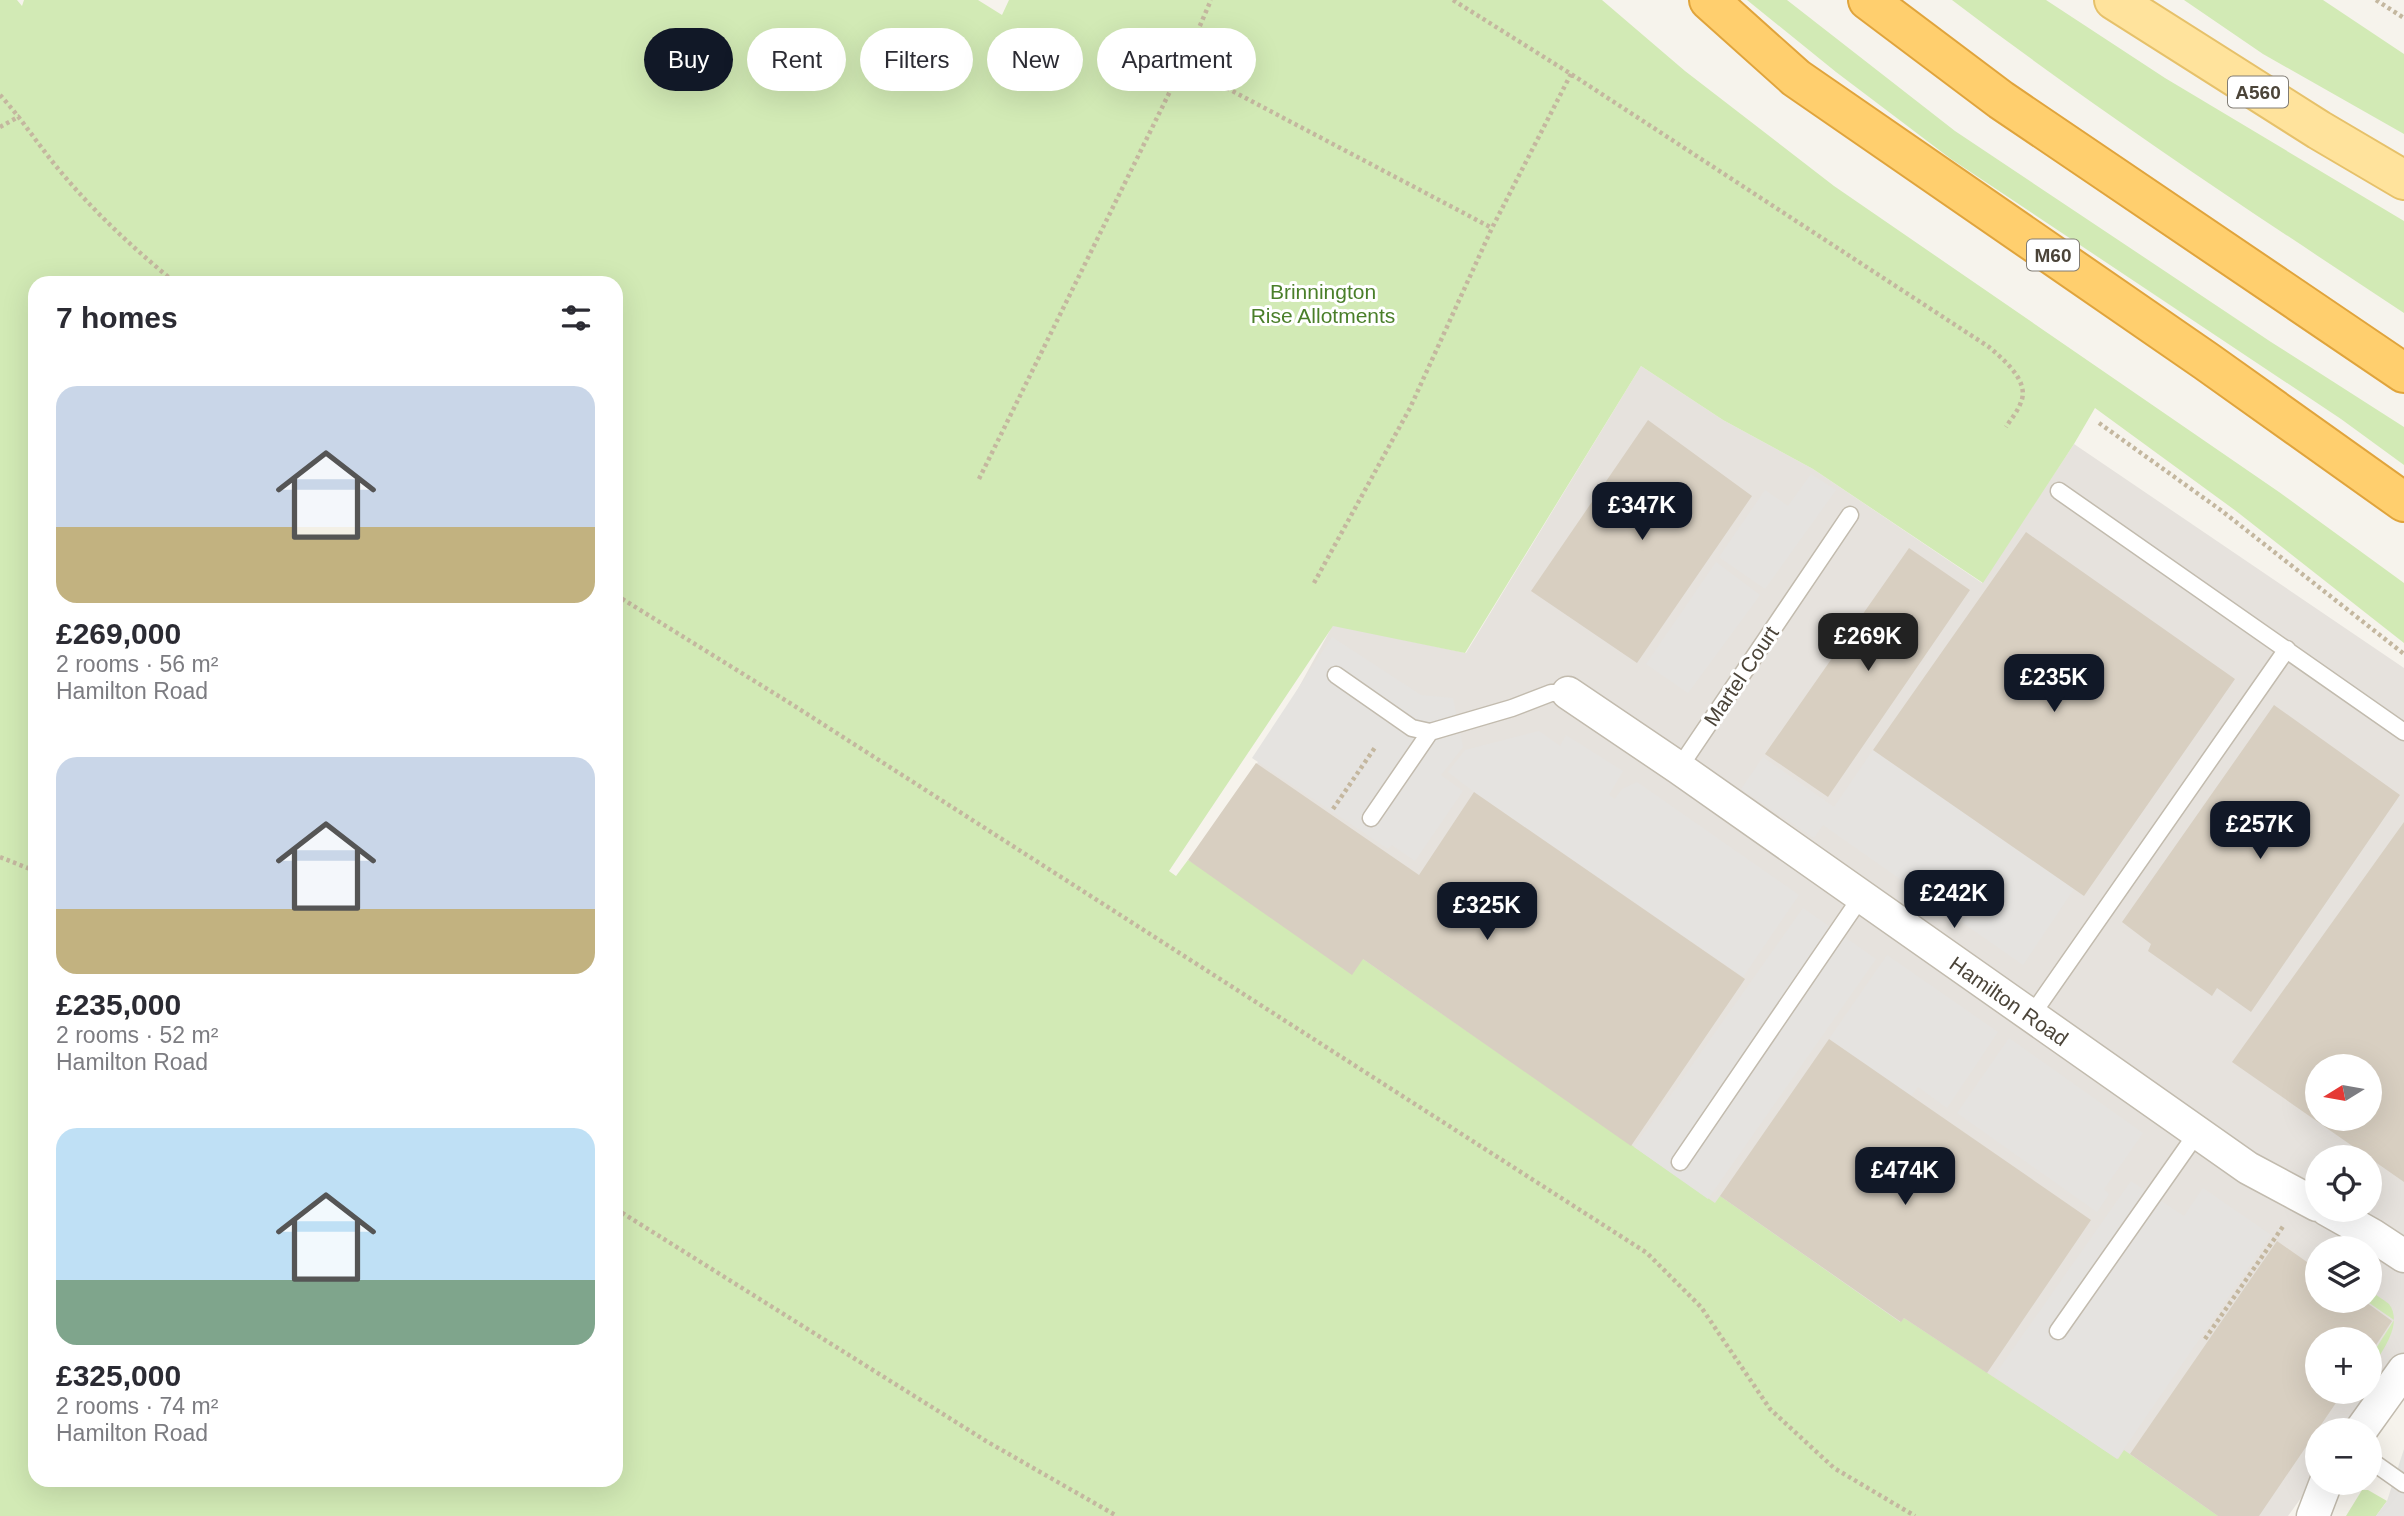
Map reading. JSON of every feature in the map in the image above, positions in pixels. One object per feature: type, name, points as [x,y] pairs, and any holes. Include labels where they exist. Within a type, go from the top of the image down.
[{"type":"highway","name":"M60","points":[[1709,0],[1796,78],[2206,361],[2404,502]]},
{"type":"highway","points":[[1868,0],[2001,100],[2404,373]]},
{"type":"main road","name":"A560","points":[[2114,0],[2319,130],[2404,180]]},
{"type":"street","name":"Hamilton Road","points":[[1568,692],[2197,1133],[2248,1168],[2305,1199]]},
{"type":"street","points":[[2349,1222],[2404,1256]]},
{"type":"street","points":[[2370,1418],[2404,1370]]},
{"type":"street","points":[[2313,1516],[2321,1495]]},
{"type":"lane","points":[[2059,491],[2404,732]]},
{"type":"lane","name":"Martel Court","points":[[1679,768],[1850,515]]},
{"type":"lane","points":[[2031,1016],[2287,649]]},
{"type":"lane","points":[[1336,675],[1412,727],[1430,732],[1551,694],[1568,692]]},
{"type":"lane","points":[[1371,818],[1430,732]]},
{"type":"lane","points":[[1679,1162],[1861,897]]},
{"type":"lane","points":[[2058,1331],[2197,1133]]},
{"type":"lane","points":[[2382,1468],[2404,1484]]},
{"type":"path","points":[[1199,28],[1211,0]]},
{"type":"path","points":[[1453,0],[1989,347],[2005,362],[2022,386],[2022,400],[2006,427]]},
{"type":"path","points":[[2376,0],[2404,19]]},
{"type":"path","points":[[1314,583],[1410,408],[1492,228],[1571,74]]},
{"type":"path","points":[[979,479],[1170,91]]},
{"type":"path","points":[[1232,91],[1492,228]]},
{"type":"path","points":[[0,95],[20,116],[60,171],[138,253],[167,276]]},
{"type":"path","points":[[0,125],[20,116]]},
{"type":"path","points":[[2099,423],[2222,511],[2404,654]]},
{"type":"path","points":[[623,599],[793,705],[1647,1253],[1701,1307],[1770,1409],[1834,1468],[1915,1516]]},
{"type":"path","points":[[1333,809],[1376,746]]},
{"type":"path","points":[[0,857],[28,868]]},
{"type":"path","points":[[623,1213],[986,1441],[1117,1516]]},
{"type":"path","points":[[2205,1339],[2284,1224]]},
{"type":"shaded area","points":[[1641,366],[1723,420],[1813,469],[1982,583],[2074,444],[2404,668],[2404,1354],[2382,1385],[2382,1327],[2305,1327],[2305,1404],[2368,1404],[2359,1418],[2305,1418],[2305,1493],[2288,1516],[2121,1516],[1192,882],[1333,625],[1466,653]]},
{"type":"shaded area","points":[[1811,474],[1836,490],[1765,589],[1719,557],[1765,490],[1788,506]]},
{"type":"shaded area","points":[[1716,562],[1760,595],[1688,693],[1646,664]]},
{"type":"shaded area","points":[[1332,637],[1421,695],[1453,698],[1463,747],[1441,775],[1463,791],[1415,861],[1392,845],[1388,849],[1252,758]]},
{"type":"shaded area","points":[[1539,731],[1560,746],[1566,735],[1623,771],[1609,795],[1615,799],[1622,789],[1637,782],[1799,895],[1743,977],[1448,772],[1465,750]]},
{"type":"shaded area","points":[[1873,750],[2074,889],[2023,965],[1823,825],[1814,838],[1741,789],[1763,757],[1834,807]]},
{"type":"shaded area","points":[[1803,908],[1876,959],[1708,1199],[1634,1147]]},
{"type":"shaded area","points":[[1887,955],[1998,1032],[1947,1108],[1918,1087],[1911,1096],[1829,1039]]},
{"type":"shaded area","points":[[2009,1038],[2143,1133],[2104,1189],[2109,1194],[2097,1212],[1957,1113]]},
{"type":"shaded area","points":[[2131,1181],[2184,1216],[2203,1188],[2271,1235],[2117,1459],[1994,1376]]},
{"type":"shaded area","points":[[2404,1449],[2404,1516],[2376,1516],[2387,1501]]},
{"type":"green space","name":"Brinnington Rise Allotments","points":[[0,0],[17,0],[22,6],[24,0],[978,0],[1002,15],[1009,0],[1602,0],[1685,71],[1834,186],[2279,492],[2404,583],[2404,643],[2236,511],[2095,408],[1983,583],[1813,469],[1723,420],[1641,366],[1465,653],[1333,626],[1169,871],[1176,876],[1188,860],[1363,959],[1715,1203],[1720,1196],[1900,1322],[1904,1318],[2118,1459],[2124,1450],[2218,1516],[0,1516]]},
{"type":"green space","points":[[1747,0],[1787,0],[1955,131],[2271,342],[2404,427],[2404,465],[2341,419],[1951,159]]},
{"type":"green space","points":[[1952,0],[2046,0],[2165,78],[2404,221],[2404,313],[2119,121]]},
{"type":"green space","points":[[2184,0],[2323,0],[2404,54],[2404,134],[2263,54]]},
{"type":"green space","points":[[2382,1299],[2389,1304],[2394,1320],[2382,1312]]},
{"type":"green space","points":[[2394,1320],[2382,1352],[2382,1339]]},
{"type":"green space","points":[[2359,1495],[2377,1495],[2387,1501],[2376,1516],[2346,1516]]},
{"type":"building","points":[[1648,420],[1752,496],[1637,663],[1531,591]]},
{"type":"building","points":[[2026,532],[2235,679],[2084,896],[1873,750]]},
{"type":"building","points":[[1909,548],[1970,590],[1828,797],[1765,754]]},
{"type":"building","points":[[2274,705],[2400,795],[2251,1012],[2217,988],[2212,996],[2148,951],[2151,944],[2122,922]]},
{"type":"building","points":[[1256,763],[1419,875],[1474,792],[1745,979],[1631,1146],[1363,959],[1352,975],[1188,860]]},
{"type":"building","points":[[2404,822],[2404,1182],[2382,1167],[2382,1145],[2351,1145],[2331,1131],[2382,1131],[2382,1054],[2305,1054],[2305,1113],[2232,1062]]},
{"type":"building","points":[[1829,1039],[2091,1220],[1987,1373],[1904,1318],[1901,1322],[1720,1196]]},
{"type":"building","points":[[2277,1241],[2305,1261],[2305,1313],[2381,1313],[2392,1321],[2382,1336],[2382,1327],[2305,1327],[2305,1404],[2335,1404],[2326,1418],[2305,1418],[2305,1448],[2259,1516],[2218,1516],[2130,1454]]}]
